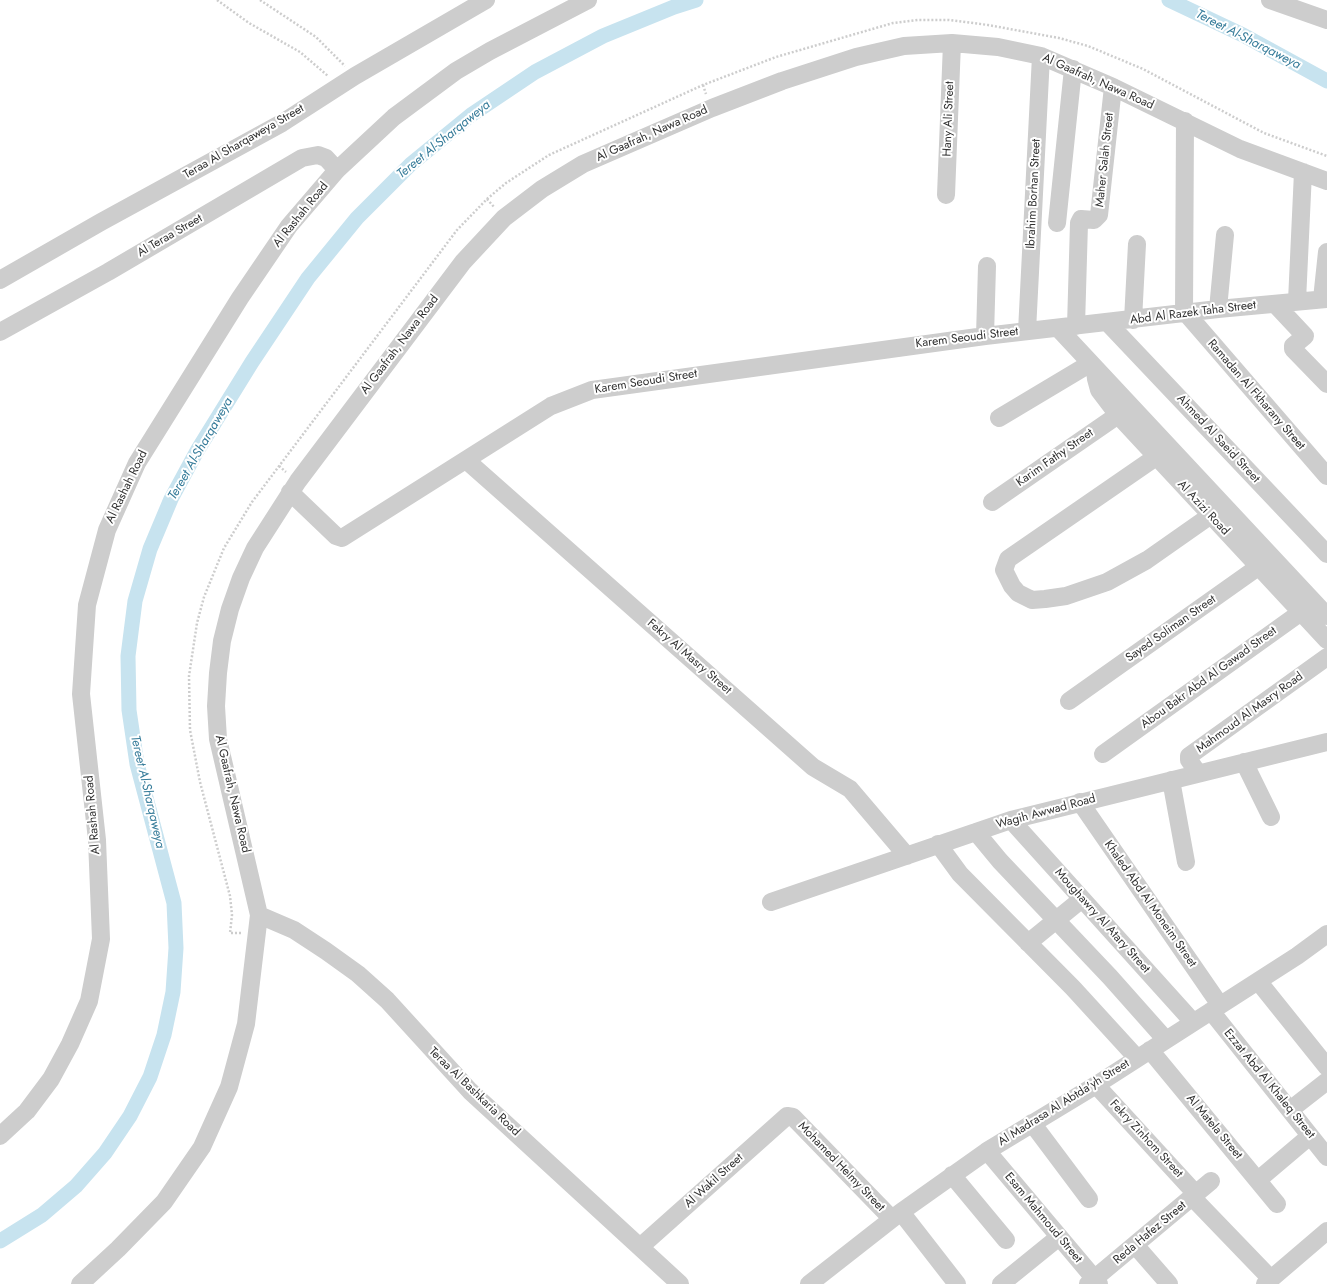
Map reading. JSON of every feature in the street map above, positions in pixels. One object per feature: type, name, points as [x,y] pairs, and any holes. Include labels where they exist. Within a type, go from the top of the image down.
[{"type":"street","name":"Teraa Al Sharqaweya Street","points":[[0,280],[101,222],[282,123],[338,86],[486,0]]},
{"type":"street","name":"Al Rashah Road","points":[[0,1136],[27,1111],[46,1086],[70,1044],[89,1001],[101,939],[96,840],[81,694],[87,605],[107,530],[137,463],[240,298],[289,226],[337,170],[394,117],[456,70],[504,43],[588,0]]},
{"type":"street","points":[[1270,0],[1327,20]]},
{"type":"street","name":"Al Gaafrah, Nawa Road","points":[[80,1284],[118,1249],[164,1202],[202,1147],[229,1087],[246,1024],[260,915],[218,739],[216,706],[218,673],[227,622],[241,578],[255,548],[290,492],[467,257],[504,218],[542,189],[583,164],[712,108],[782,81],[870,54],[904,46],[952,43],[998,47],[1041,56],[1113,87],[1240,149],[1327,180]]},
{"type":"street","name":"Hany Ali Street","points":[[946,194],[952,43]]},
{"type":"street","name":"Ibrahim Borhan Street","points":[[1027,331],[1041,56]]},
{"type":"street","points":[[1057,224],[1073,70]]},
{"type":"street","name":"Maher Salah Street","points":[[1067,327],[1079,223],[1081,219],[1094,220],[1100,216],[1113,87]]},
{"type":"street","points":[[1185,121],[1185,313]]},
{"type":"street","name":"Al Teraa Street","points":[[0,332],[108,272],[302,158],[314,155],[326,158],[337,170]]},
{"type":"street","points":[[1297,301],[1303,172]]},
{"type":"street","points":[[1218,309],[1225,235]]},
{"type":"street","points":[[1133,320],[1137,244]]},
{"type":"street","points":[[1324,299],[1327,252]]},
{"type":"street","points":[[985,336],[987,266]]},
{"type":"street","name":"Abd Al Razek Taha Street","points":[[1067,327],[1218,309],[1324,299]]},
{"type":"street","points":[[1275,304],[1306,337],[1294,345],[1293,349],[1327,384]]},
{"type":"street","name":"Ramadan Al Fkharany Street","points":[[1185,313],[1327,476]]},
{"type":"street","name":"Ahmed Al Saeid Street","points":[[1108,323],[1327,554]]},
{"type":"street","name":"Karem Seoudi Street","points":[[290,492],[336,536],[342,538],[551,406],[592,390],[985,336],[1067,327]]},
{"type":"street","name":"Al Azizi Road","points":[[1067,327],[1093,365],[1163,453],[1308,607],[1327,640]]},
{"type":"street","points":[[1000,418],[1093,365]]},
{"type":"street","name":"Al Azizi Road","points":[[1093,365],[1100,390],[1118,414],[1163,453]]},
{"type":"street","name":"Karim Fathy Street","points":[[992,502],[1118,414]]},
{"type":"street","points":[[1163,453],[1008,559],[1004,570],[1012,586],[1018,593],[1032,600],[1045,599],[1066,596],[1107,582],[1147,560],[1218,511]]},
{"type":"street","name":"Fekry Al Masry Street","points":[[466,460],[813,767],[850,788],[907,856]]},
{"type":"street","name":"Sayed Soliman Street","points":[[1069,701],[1265,562]]},
{"type":"street","name":"Al Azizi Road","points":[[1308,607],[1327,616]]},
{"type":"street","name":"Abou Bakr Abd Al Gawad Street","points":[[1103,754],[1308,607]]},
{"type":"street","name":"Mahmoud Al Masry Road","points":[[1198,773],[1189,760],[1189,756],[1327,657]]},
{"type":"street","name":"Wagih Awwad Road","points":[[771,902],[1011,820],[1327,742]]},
{"type":"street","points":[[1244,762],[1271,817]]},
{"type":"street","points":[[1171,780],[1186,862]]},
{"type":"street","name":"Khaled Abd Al Moneim Street","points":[[1080,802],[1215,1008]]},
{"type":"street","name":"Moughawry Al Atary Street","points":[[1011,820],[1193,1022]]},
{"type":"street","points":[[976,832],[1000,861],[1166,1040]]},
{"type":"street","name":"Al Matela Street","points":[[938,844],[960,874],[1028,943],[1144,1054],[1258,1180],[1277,1204]]},
{"type":"street","points":[[1028,943],[1082,899]]},
{"type":"street","name":"Teraa Al Bashkaria Road","points":[[260,915],[294,930],[358,974],[387,1000],[470,1091],[680,1284]]},
{"type":"street","name":"Al Madrasa Al Abtda'yh Street","points":[[810,1283],[896,1216],[987,1151],[1096,1085],[1297,956],[1327,934]]},
{"type":"street","points":[[1258,981],[1327,1067]]},
{"type":"street","name":"Ezzat Abd Al Khaleq Street","points":[[1215,1008],[1290,1110],[1327,1157]]},
{"type":"street","points":[[1290,1110],[1327,1081]]},
{"type":"street","name":"Fekry Zinhom Street","points":[[1096,1085],[1194,1195],[1268,1282]]},
{"type":"street","name":"Al Wakil Street","points":[[640,1247],[785,1116],[789,1116]]},
{"type":"street","name":"Mohamed Helmy Street","points":[[789,1116],[794,1117],[896,1216],[958,1284]]},
{"type":"street","points":[[1032,1123],[1088,1199]]},
{"type":"street","points":[[1258,1180],[1310,1136]]},
{"type":"street","name":"Esam Mahmoud Street","points":[[987,1151],[1059,1237],[1094,1282]]},
{"type":"street","points":[[952,1176],[1006,1240]]},
{"type":"street","name":"Reda Hafez Street","points":[[1094,1282],[1135,1245],[1211,1181]]},
{"type":"street","points":[[1268,1282],[1327,1230]]},
{"type":"street","points":[[1001,1284],[1059,1237]]},
{"type":"street","points":[[1135,1245],[1169,1284]]},
{"type":"path","points":[[217,0],[249,23],[300,52],[320,68],[338,86]]},
{"type":"path","points":[[260,0],[316,37],[355,76]]},
{"type":"path","name":"Al Gaafrah, Nawa Road","points":[[230,933],[232,915],[230,896],[200,782],[190,730],[189,683],[192,650],[197,623],[206,591],[224,548],[252,502],[452,235],[471,214],[506,183],[549,155],[703,85],[776,58],[893,24],[918,20],[949,20],[988,25],[1059,38],[1088,46],[1150,72],[1264,133],[1327,156]]},
{"type":"waterway","name":"Tereet Al-Sharqaweya","points":[[0,1241],[42,1215],[76,1186],[105,1153],[130,1116],[150,1077],[164,1035],[173,992],[176,948],[174,903],[137,764],[129,710],[128,656],[135,601],[150,549],[171,499],[197,451],[252,362],[308,278],[357,218],[411,164],[471,115],[535,72],[603,36],[674,7],[696,0]]},
{"type":"waterway","name":"Tereet Al-Sharqaweya","points":[[1169,0],[1243,35],[1327,81]]}]
